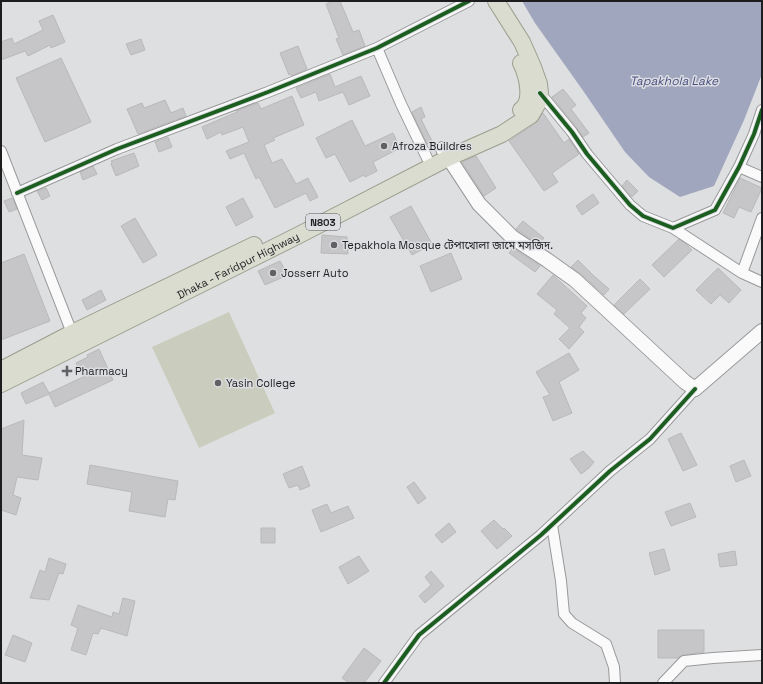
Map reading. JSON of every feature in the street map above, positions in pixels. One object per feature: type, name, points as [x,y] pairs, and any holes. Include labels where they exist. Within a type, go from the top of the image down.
[{"type":"highway","name":"Dhaka - Faridpur Highway","points":[[1,370],[76,338],[296,230],[497,127],[524,108],[528,93],[525,70],[514,46],[486,1]]},
{"type":"highway","points":[[496,1],[522,42],[533,67],[539,84],[540,93]]},
{"type":"highway","name":"Dhaka - Faridpur Highway","points":[[296,230],[336,203],[426,158],[446,154],[502,134],[531,116],[538,103],[540,93]]},
{"type":"highway","name":"Dhaka - Faridpur Highway","points":[[1,384],[76,338]]},
{"type":"main road","points":[[446,154],[479,204],[512,237],[575,280],[685,382],[695,388],[762,331]]},
{"type":"street","points":[[17,193],[117,149],[268,92],[377,48],[469,1]]},
{"type":"street","points":[[377,48],[426,158]]},
{"type":"street","points":[[540,93],[572,132],[587,154],[630,205],[643,216],[673,228],[742,273],[762,282]]},
{"type":"street","points":[[673,228],[715,210],[754,134],[762,110]]},
{"type":"street","points":[[1,151],[76,338]]},
{"type":"street","points":[[738,167],[762,177]]},
{"type":"street","points":[[742,273],[762,218]]},
{"type":"street","points":[[384,683],[419,635],[541,535],[610,471],[650,439],[695,388]]},
{"type":"street","points":[[552,525],[561,581],[564,614],[572,623],[606,644],[614,667],[615,683]]},
{"type":"street","points":[[663,683],[684,661],[762,655]]},
{"type":"green space","points":[[229,312],[275,413],[199,448],[152,347]]},
{"type":"water","name":"Tapakhola Lake","points":[[522,1],[762,1],[762,74],[744,120],[714,186],[680,197],[649,177],[625,152],[535,23]]},
{"type":"building","points":[[334,1],[340,1],[353,32],[359,30],[365,46],[343,55],[336,39],[339,38],[326,4]]},
{"type":"building","points":[[53,15],[65,42],[51,48],[50,45],[28,56],[25,51],[1,60],[1,42],[12,38],[14,44],[43,30],[39,21]]},
{"type":"building","points":[[141,39],[145,50],[131,55],[126,44]]},
{"type":"building","points":[[298,46],[307,69],[292,76],[291,74],[289,75],[280,53]]},
{"type":"building","points":[[61,58],[91,122],[45,142],[16,78]]},
{"type":"building","points":[[330,74],[335,87],[361,76],[370,96],[349,105],[343,92],[319,101],[316,92],[301,98],[296,88]]},
{"type":"building","points":[[563,89],[576,105],[571,109],[589,133],[583,137],[552,97]]},
{"type":"building","points":[[292,96],[304,125],[273,138],[275,140],[264,145],[272,163],[282,159],[296,184],[308,178],[318,197],[310,201],[306,193],[275,208],[259,177],[256,179],[244,153],[230,159],[226,151],[249,142],[243,127],[222,135],[221,132],[207,139],[202,127],[237,112],[236,111],[258,103],[261,109]]},
{"type":"building","points":[[165,100],[171,113],[183,108],[186,116],[138,134],[127,109],[142,103],[144,108]]},
{"type":"building","points":[[421,107],[425,117],[421,119],[432,141],[427,144],[412,112]]},
{"type":"building","points":[[543,113],[564,143],[569,139],[579,154],[552,173],[558,182],[544,191],[509,141],[536,123]]},
{"type":"building","points":[[352,120],[365,146],[393,133],[400,148],[373,162],[377,171],[365,177],[364,175],[350,182],[335,154],[326,158],[316,138]]},
{"type":"building","points":[[168,137],[172,147],[159,152],[155,142]]},
{"type":"building","points":[[134,153],[139,166],[116,176],[111,161]]},
{"type":"building","points":[[476,156],[496,188],[484,196],[462,162]]},
{"type":"building","points":[[93,166],[97,174],[83,180],[80,172]]},
{"type":"building","points":[[740,178],[762,188],[751,212],[739,207],[734,218],[723,213]]},
{"type":"building","points":[[627,180],[638,191],[632,197],[622,186]]},
{"type":"building","points":[[46,188],[50,196],[42,200],[37,191]]},
{"type":"building","points":[[593,194],[599,203],[582,215],[576,206]]},
{"type":"building","points":[[12,198],[17,209],[9,212],[4,201]]},
{"type":"building","points":[[243,198],[253,217],[236,226],[226,207]]},
{"type":"building","points":[[411,206],[432,244],[412,255],[390,217]]},
{"type":"building","points":[[135,218],[157,255],[143,263],[121,226]]},
{"type":"building","points":[[523,221],[544,238],[539,244],[516,229]]},
{"type":"building","name":"Tepakhola Mosque টেপাখোলা জামে মসজিদ.","points":[[322,235],[347,237],[348,254],[321,253]]},
{"type":"building","points":[[679,239],[692,250],[664,277],[652,265]]},
{"type":"building","points":[[513,248],[540,266],[535,272],[509,253]]},
{"type":"building","points":[[451,253],[462,279],[431,292],[420,266]]},
{"type":"building","points":[[24,254],[50,321],[1,340],[1,263]]},
{"type":"building","points":[[578,260],[609,289],[604,295],[571,267]]},
{"type":"building","name":"Josserr Auto","points":[[280,261],[288,275],[265,285],[258,271]]},
{"type":"building","points":[[718,268],[741,290],[729,303],[720,295],[711,304],[696,290]]},
{"type":"building","points":[[553,275],[587,306],[581,313],[586,318],[579,327],[584,332],[569,349],[559,339],[570,328],[554,314],[557,310],[537,294]]},
{"type":"building","points":[[640,279],[650,289],[624,314],[614,305]]},
{"type":"building","points":[[101,290],[106,300],[87,310],[82,300]]},
{"type":"building","points":[[99,349],[113,380],[55,407],[49,394],[26,404],[21,393],[43,382],[49,393],[83,377],[76,363]]},
{"type":"building","points":[[569,353],[579,370],[559,382],[572,413],[553,421],[543,397],[550,395],[536,372]]},
{"type":"building","points":[[24,420],[22,455],[42,458],[38,480],[17,477],[13,495],[21,498],[16,515],[1,510],[1,429]]},
{"type":"building","points":[[681,433],[697,465],[683,471],[668,439]]},
{"type":"building","points":[[583,451],[594,462],[581,474],[570,459]]},
{"type":"building","points":[[744,460],[751,476],[736,482],[730,466]]},
{"type":"building","points":[[90,465],[178,481],[175,500],[168,499],[165,517],[129,511],[132,492],[87,484]]},
{"type":"building","points":[[302,466],[310,486],[300,490],[298,485],[289,488],[283,474]]},
{"type":"building","points":[[414,482],[426,498],[418,504],[407,487]]},
{"type":"building","points":[[690,503],[696,517],[671,526],[665,512]]},
{"type":"building","points":[[327,504],[331,513],[348,506],[354,518],[321,532],[312,510]]},
{"type":"building","points":[[494,520],[512,536],[497,549],[481,531]]},
{"type":"building","points":[[449,523],[456,532],[442,543],[435,535]]},
{"type":"building","points":[[261,528],[275,528],[275,543],[261,543]]},
{"type":"building","points":[[664,549],[670,570],[655,575],[649,553]]},
{"type":"building","points":[[735,551],[737,565],[720,567],[718,554]]},
{"type":"building","points":[[359,556],[369,571],[348,584],[339,567]]},
{"type":"building","points":[[49,558],[66,564],[63,574],[59,573],[49,600],[30,598],[40,570],[45,572]]},
{"type":"building","points":[[431,571],[444,586],[425,603],[419,596],[431,585],[425,577]]},
{"type":"building","points":[[123,598],[135,601],[127,636],[101,628],[98,634],[93,633],[86,655],[71,650],[78,628],[71,625],[78,605],[112,617],[113,612],[119,614]]},
{"type":"building","points":[[658,630],[704,630],[704,652],[683,655],[678,658],[658,658]]},
{"type":"building","points":[[13,635],[32,643],[25,662],[5,655]]},
{"type":"building","points":[[364,648],[381,661],[364,683],[349,683],[342,678]]},
{"type":"cycle path","points":[[17,193],[117,149],[268,92],[377,48],[469,1]]},
{"type":"cycle path","points":[[540,93],[572,132],[587,154],[630,205],[643,216],[673,228],[715,210],[739,167],[754,134],[762,110]]},
{"type":"cycle path","points":[[384,683],[419,635],[541,535],[610,471],[650,439],[695,389]]},
{"type":"place","name":"Afroza Buildres","points":[[384,146]]},
{"type":"place","name":"Tepakhola Mosque টেপাখোলা জামে মসজিদ.","points":[[334,245]]},
{"type":"place","name":"Josserr Auto","points":[[273,273]]},
{"type":"place","name":"Pharmacy","points":[[67,371]]},
{"type":"place","name":"Yasin College","points":[[218,383]]}]
